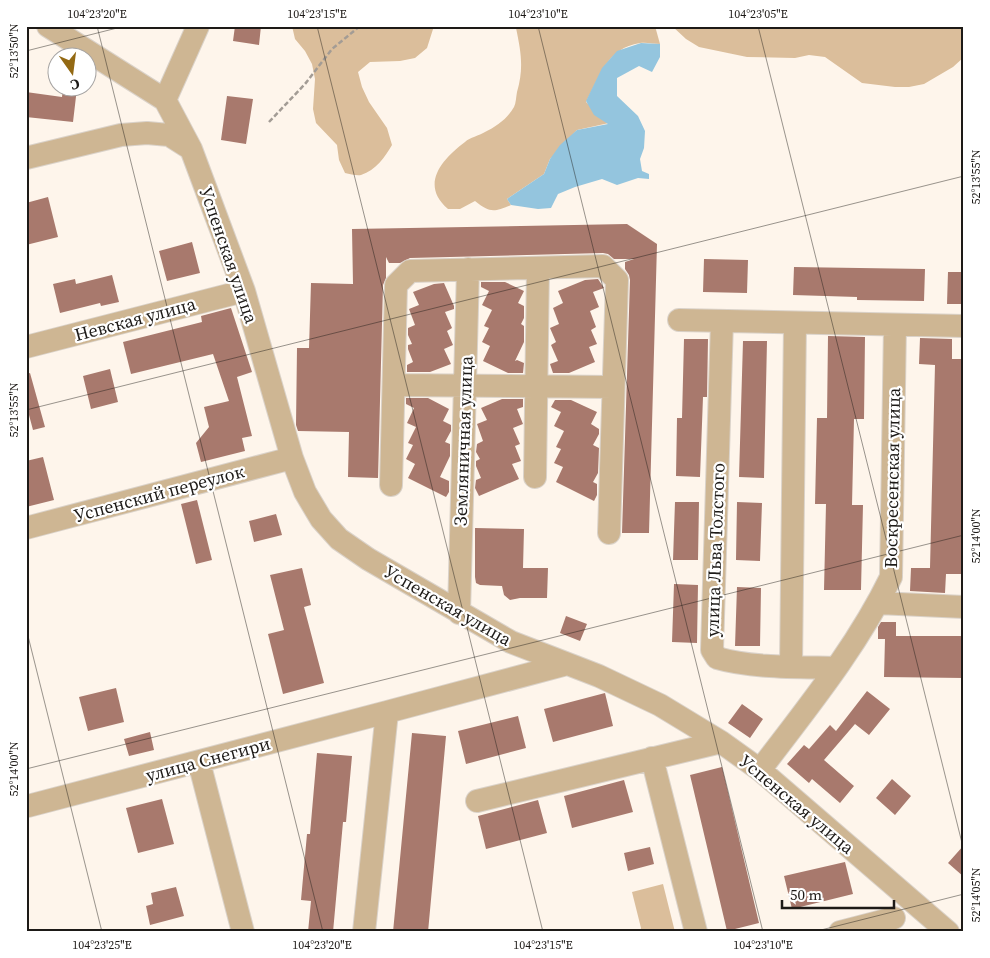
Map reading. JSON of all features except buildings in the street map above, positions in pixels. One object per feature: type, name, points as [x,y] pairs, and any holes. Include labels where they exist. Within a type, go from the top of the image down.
[{"type":"street","points":[[48,26],[165,100],[198,26]]},
{"type":"street","name":"Успенская улица","points":[[165,100],[191,149],[244,291],[292,458],[305,492],[321,518],[339,539],[368,559],[511,642],[599,676],[660,705],[721,742],[760,770],[948,932]]},
{"type":"street","points":[[26,158],[121,135],[147,133],[169,135],[191,149]]},
{"type":"street","points":[[391,486],[396,285],[410,271],[603,266],[617,280],[609,533]]},
{"type":"street","points":[[534,476],[538,268]]},
{"type":"street","name":"Земляничная улица","points":[[459,612],[468,269]]},
{"type":"street","name":"Невская улица","points":[[26,347],[244,291]]},
{"type":"street","points":[[680,320],[964,326]]},
{"type":"street","name":"улица Льва Толстого","points":[[722,321],[712,650],[717,658],[728,662],[836,668]]},
{"type":"street","points":[[791,667],[795,323]]},
{"type":"street","name":"Воскресенская улица","points":[[760,770],[831,678],[878,603],[891,577],[895,324]]},
{"type":"street","points":[[394,385],[614,386]]},
{"type":"street","name":"Успенский переулок","points":[[26,528],[292,458]]},
{"type":"street","points":[[878,603],[964,607]]},
{"type":"street","name":"улица Снегири","points":[[28,806],[567,664]]},
{"type":"street","points":[[364,932],[387,712]]},
{"type":"street","points":[[477,801],[721,742]]},
{"type":"street","points":[[652,758],[696,932]]},
{"type":"street","points":[[199,762],[243,932]]},
{"type":"street","points":[[840,932],[894,918]]},
{"type":"path","points":[[269,122],[305,84],[332,49],[360,26]]},
{"type":"shaded area","points":[[292,26],[434,26],[427,48],[415,58],[400,61],[370,62],[358,72],[362,87],[369,102],[387,128],[392,145],[380,163],[366,173],[353,175],[345,173],[339,160],[337,145],[316,123],[313,109],[315,79],[312,64],[305,51],[295,39]]},
{"type":"shaded area","points":[[517,26],[655,26],[660,44],[642,43],[629,46],[612,57],[601,73],[586,102],[609,123],[577,130],[550,159],[544,174],[507,199],[511,205],[492,210],[485,208],[475,201],[460,209],[448,209],[435,191],[437,173],[442,165],[467,140],[501,122],[515,105],[521,68]]},
{"type":"shaded area","points":[[672,26],[964,26],[964,57],[953,67],[924,84],[895,87],[862,83],[825,57],[809,55],[795,58],[747,57],[699,47],[686,39]]},
{"type":"shaded area","points":[[663,884],[675,932],[640,932],[641,928],[632,892]]},
{"type":"water","points":[[641,43],[660,44],[660,57],[652,72],[639,66],[617,78],[617,96],[638,116],[645,131],[644,148],[640,159],[642,171],[649,174],[649,179],[638,178],[617,185],[602,179],[558,194],[551,208],[538,209],[511,205],[507,199],[544,174],[550,159],[560,145],[577,130],[608,124],[594,115],[586,101],[602,68],[617,51]]}]
